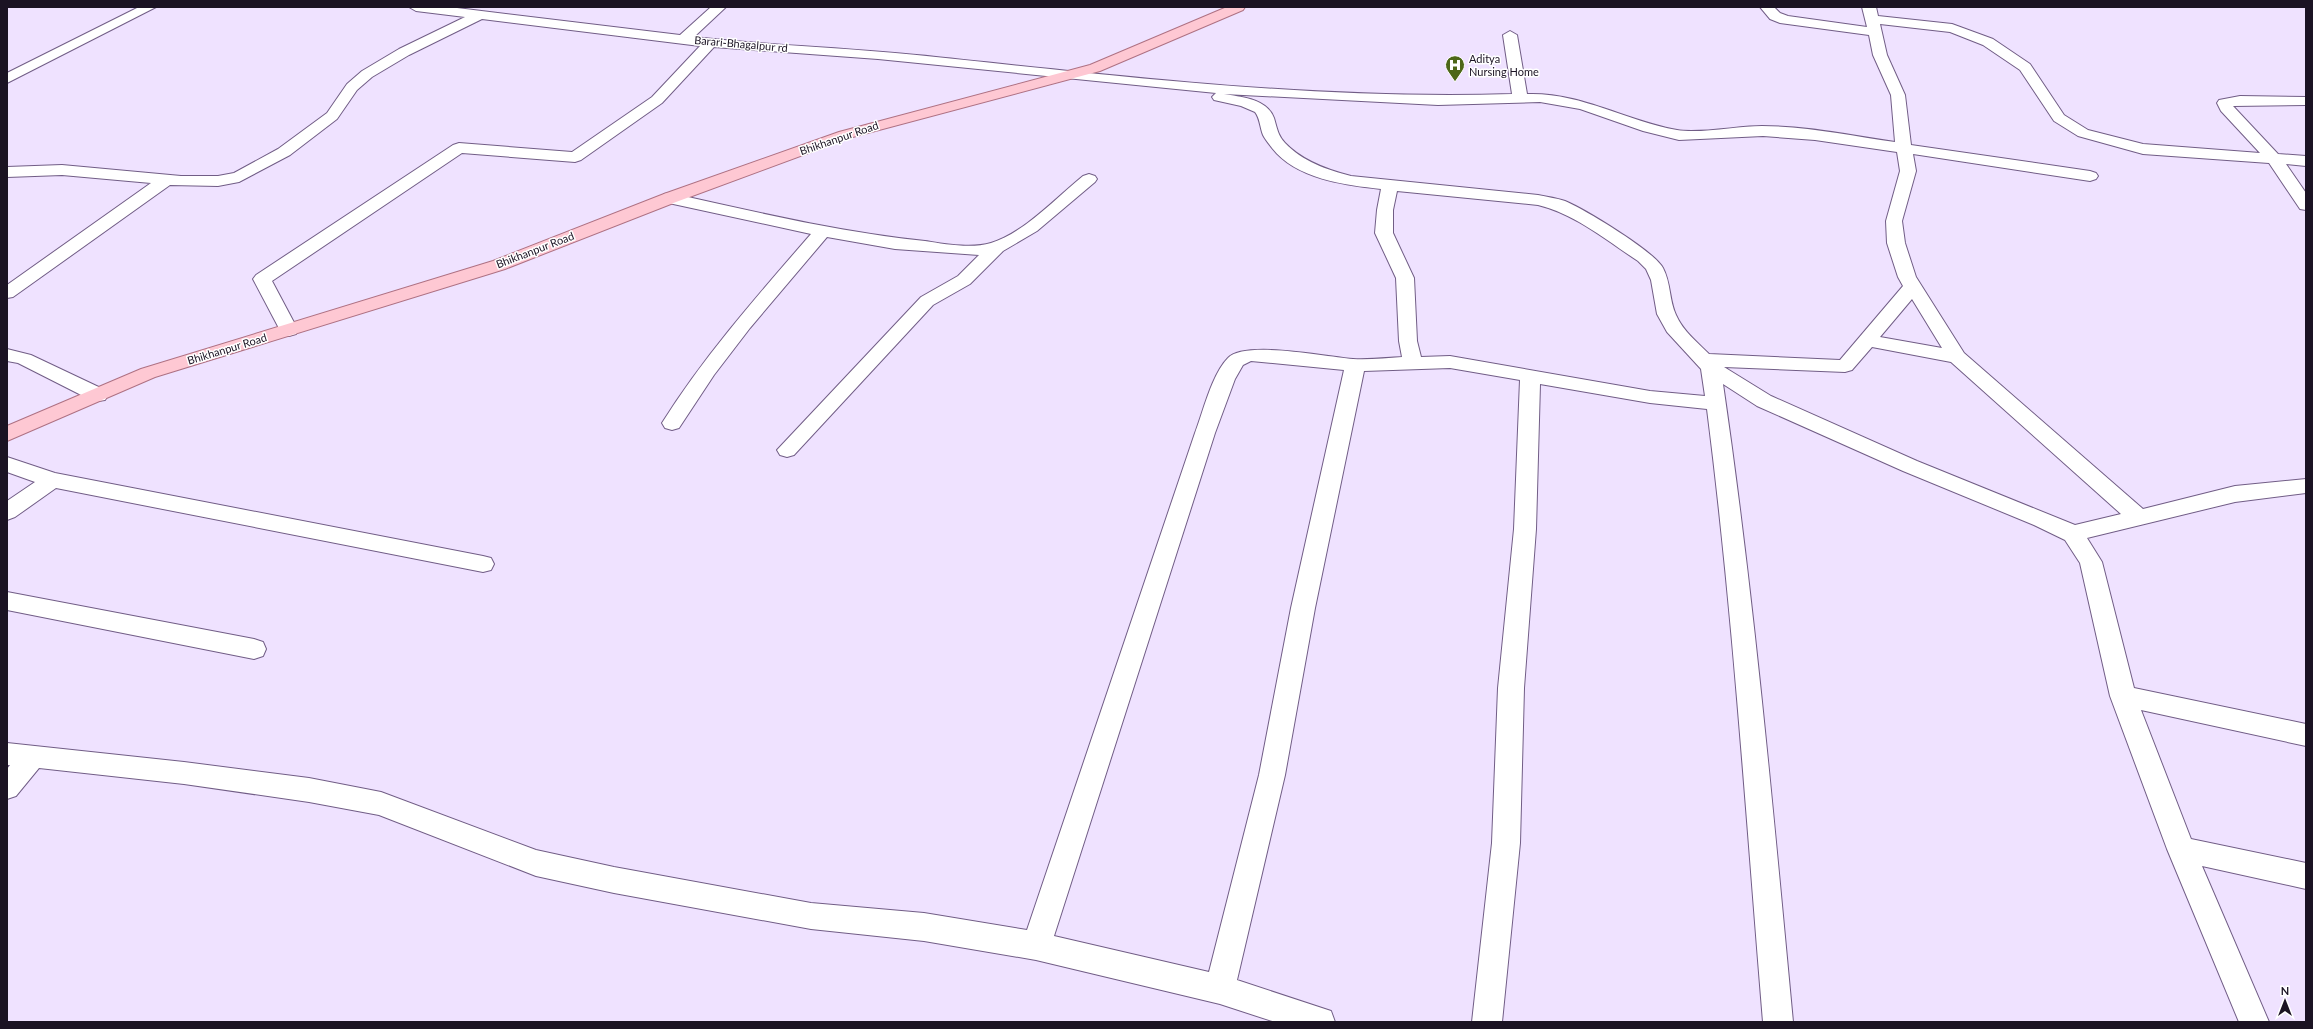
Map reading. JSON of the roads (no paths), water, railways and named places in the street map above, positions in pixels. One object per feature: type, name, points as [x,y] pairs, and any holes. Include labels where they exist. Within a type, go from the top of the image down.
[{"type":"main road","name":"Bhikhanpur Road","points":[[7,434],[148,373],[499,265],[670,198],[844,135],[896,119],[1095,68],[1238,7]]},
{"type":"street","points":[[7,79],[149,7]]},
{"type":"street","name":"Barari-Bhagalpur rd","points":[[416,7],[710,43],[878,55],[1183,87]]},
{"type":"street","points":[[7,172],[62,170],[165,181],[218,181],[239,177],[284,152],[332,116],[352,88],[368,74],[404,52],[480,15],[500,7]]},
{"type":"street","points":[[683,39],[719,7]]},
{"type":"street","points":[[1767,7],[1775,16],[1785,20],[1872,19],[1952,28],[1988,42],[2025,67],[2059,118],[2083,133],[2143,149],[2306,161]]},
{"type":"street","points":[[1872,19],[1880,55],[1898,95],[1908,172],[1894,221],[1896,243],[1907,277],[1957,357],[2139,518]]},
{"type":"street","points":[[1510,35],[1520,97]]},
{"type":"street","points":[[289,330],[262,279],[459,148],[576,157],[656,100],[710,43]]},
{"type":"street","points":[[1183,87],[1438,101],[1520,97],[1560,100],[1583,105],[1648,128],[1679,135],[1779,132],[2090,176]]},
{"type":"street","points":[[1183,87],[1260,109],[1266,117],[1268,130],[1274,140],[1288,154],[1321,173],[1350,181],[1390,186],[1538,200],[1559,205],[1579,215],[1644,257],[1654,267],[1660,280],[1666,314],[1676,332],[1708,363],[1764,401],[1910,466],[2073,534],[2090,562],[2123,696],[2181,849],[2254,1022]]},
{"type":"street","points":[[2306,102],[2240,100],[2224,103],[2226,108],[2274,159],[2306,205]]},
{"type":"street","points":[[787,450],[927,301],[964,280],[998,246],[1023,232],[1089,179]]},
{"type":"street","points":[[7,293],[165,181]]},
{"type":"street","points":[[1390,186],[1385,210],[1384,233],[1405,278],[1408,341],[1413,363]]},
{"type":"street","points":[[670,198],[823,232],[911,245],[963,250],[998,246]]},
{"type":"street","points":[[672,423],[707,371],[743,324],[823,232]]},
{"type":"street","points":[[1708,363],[1845,366],[1913,286]]},
{"type":"street","points":[[1867,340],[1957,357]]},
{"type":"street","points":[[7,355],[24,359],[98,395]]},
{"type":"street","points":[[1036,946],[1205,433],[1225,379],[1235,361],[1248,355],[1264,355],[1355,365],[1450,362],[1650,397],[1715,403]]},
{"type":"street","points":[[1708,363],[1729,497],[1744,640],[1778,1022]]},
{"type":"street","points":[[1220,990],[1272,774],[1303,608],[1355,365]]},
{"type":"street","points":[[1487,1022],[1506,843],[1511,688],[1525,529],[1530,375]]},
{"type":"street","points":[[7,464],[52,480],[483,564]]},
{"type":"street","points":[[7,512],[52,480]]},
{"type":"street","points":[[2073,534],[2235,494],[2306,486]]},
{"type":"street","points":[[7,601],[254,649]]},
{"type":"street","points":[[2123,696],[2306,735]]},
{"type":"street","points":[[7,788],[20,756],[184,773],[309,790],[381,804],[486,846],[536,863],[606,878],[811,916],[924,928],[1036,946],[1220,990],[1320,1022]]},
{"type":"street","points":[[2181,849],[2306,876]]},
{"type":"place","name":"Aditya Nursing Home","points":[[1455,82]]}]
